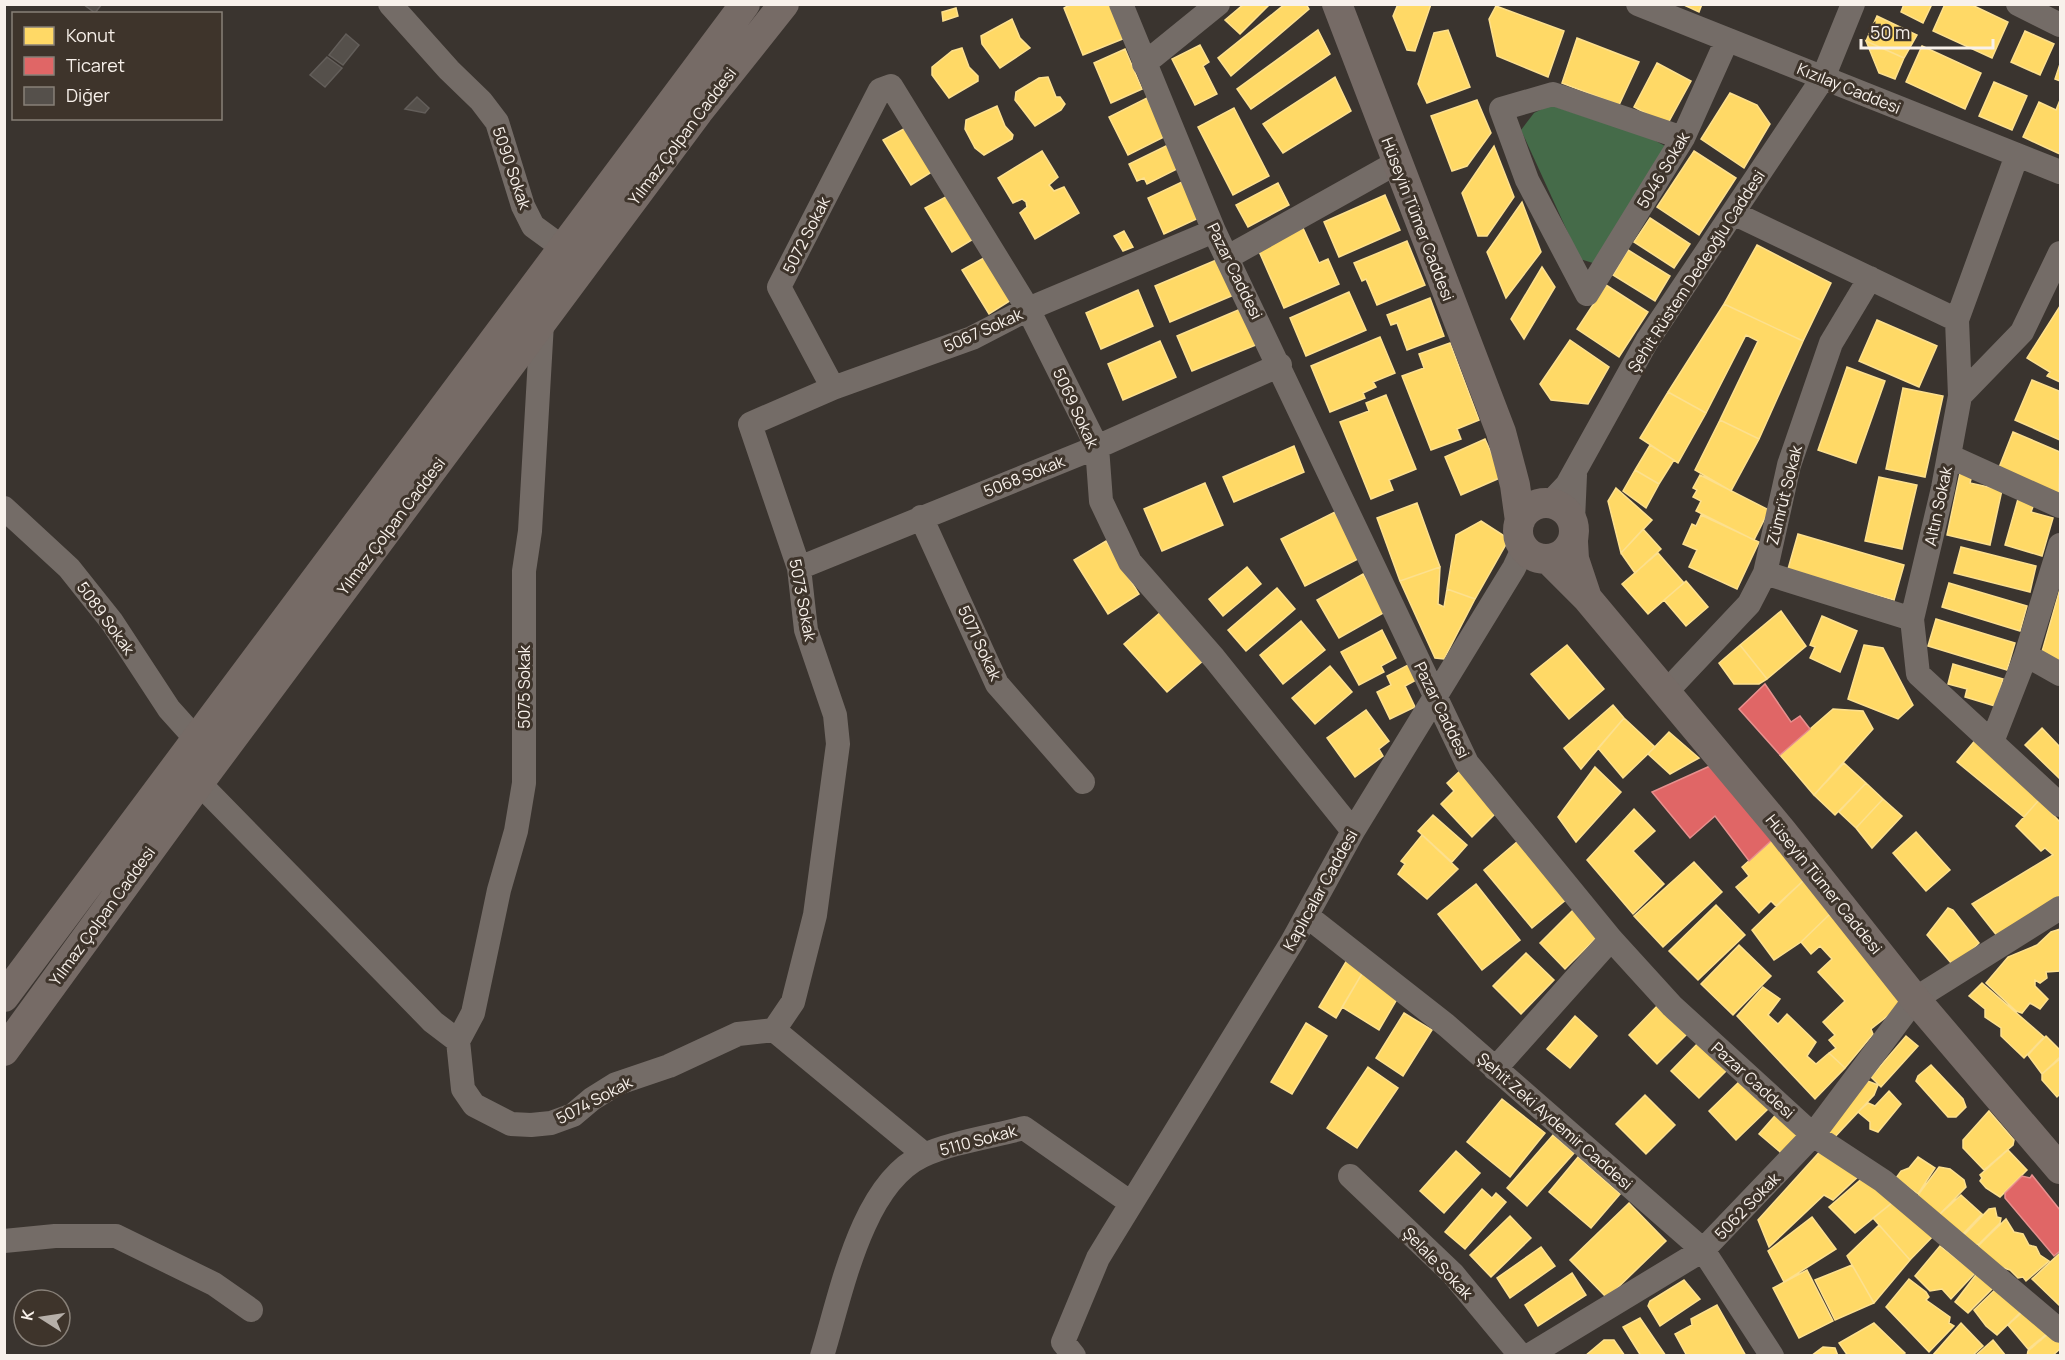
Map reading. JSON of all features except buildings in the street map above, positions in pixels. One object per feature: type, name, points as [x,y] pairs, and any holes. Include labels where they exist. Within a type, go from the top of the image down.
[{"type":"main road","name":"Yılmaz Çolpan Caddesi","points":[[4,997],[745,4]]},
{"type":"main road","name":"Yılmaz Çolpan Caddesi","points":[[4,1051],[199,783],[698,112],[784,4]]},
{"type":"main road","name":"Hüseyin Tümer Caddesi","points":[[1337,4],[1501,432],[1533,546],[1587,598],[1781,830],[1915,999],[2061,1169]]},
{"type":"main road","name":"Hüseyin Tümer Caddesi","points":[[1501,432],[1529,477],[1565,522],[1587,598]]},
{"type":"main road","points":[[1536,504],[1565,522],[1561,555],[1533,546],[1528,509],[1536,504]]},
{"type":"street","name":"5090 Sokak","points":[[390,4],[449,70],[482,101],[497,122],[523,206],[534,226],[563,249]]},
{"type":"street","name":"Pazar Caddesi","points":[[1121,4],[1214,231],[1280,364],[1434,697],[1467,763],[1611,939],[1672,1006],[1813,1135],[1883,1181],[2061,1331]]},
{"type":"street","points":[[1144,64],[1218,4]]},
{"type":"street","name":"Kızılay Caddesi","points":[[1638,4],[2061,172]]},
{"type":"street","name":"Şehit Rüstem Dedeoğlu Caddesi","points":[[1565,522],[1567,485],[1575,468],[1647,340],[1823,78],[1853,4]]},
{"type":"street","points":[[2018,4],[2061,25]]},
{"type":"street","name":"5046 Sokak","points":[[1683,138],[1553,94],[1501,109],[1527,180],[1587,294],[1683,138],[1727,40]]},
{"type":"street","name":"5069 Sokak","points":[[891,86],[1028,309],[1097,447],[1101,501],[1130,562],[1214,658],[1353,831]]},
{"type":"street","name":"5072 Sokak","points":[[833,388],[779,287],[880,90],[891,86]]},
{"type":"street","name":"Altın Sokak","points":[[2018,155],[1957,320],[1960,396],[1949,456],[1912,619],[1918,674],[2061,806]]},
{"type":"street","points":[[1228,257],[1396,163]]},
{"type":"street","points":[[1733,213],[1957,320]]},
{"type":"street","name":"5067 Sokak","points":[[750,424],[833,388],[972,338],[1028,309],[1214,231]]},
{"type":"street","points":[[1960,396],[2022,332],[2061,253]]},
{"type":"street","name":"Zümrüt Sokak","points":[[1666,692],[1749,604],[1765,573],[1789,465],[1831,344],[1870,278]]},
{"type":"street","name":"5075 Sokak","points":[[458,1041],[473,1013],[499,890],[516,831],[524,783],[524,571],[530,531],[542,323]]},
{"type":"street","name":"5068 Sokak","points":[[799,568],[1097,447],[1280,364]]},
{"type":"street","name":"5073 Sokak","points":[[750,424],[799,568],[806,630],[835,715],[838,744],[815,915],[793,1002],[774,1030]]},
{"type":"street","points":[[1949,456],[2061,506]]},
{"type":"street","name":"5089 Sokak","points":[[4,508],[69,568],[112,622],[170,710],[196,739]]},
{"type":"street","name":"5071 Sokak","points":[[921,517],[997,684],[1083,782]]},
{"type":"street","points":[[1992,742],[2026,655],[2061,545]]},
{"type":"street","name":"Kaplıcalar Caddesi","points":[[1074,1356],[1063,1342],[1098,1258],[1307,916],[1353,831],[1521,554],[1533,546]]},
{"type":"street","points":[[1765,573],[1912,619]]},
{"type":"street","points":[[2026,655],[2061,674]]},
{"type":"street","points":[[199,783],[433,1022],[458,1041]]},
{"type":"street","points":[[1915,999],[2061,908]]},
{"type":"street","name":"Şehit Zeki Aydemir Caddesi","points":[[1307,916],[1446,1025],[1703,1250],[1772,1356]]},
{"type":"street","points":[[1495,1069],[1611,939]]},
{"type":"street","name":"5062 Sokak","points":[[1528,1356],[1703,1250],[1813,1135],[1915,999]]},
{"type":"street","name":"5074 Sokak","points":[[458,1041],[463,1089],[474,1105],[511,1124],[531,1125],[551,1123],[573,1115],[592,1099],[616,1084],[688,1058],[738,1034],[774,1030]]},
{"type":"street","name":"5110 Sokak","points":[[774,1030],[924,1155],[1024,1128],[1131,1203]]},
{"type":"street","points":[[822,1356],[865,1219],[893,1177],[907,1164],[924,1155]]},
{"type":"street","name":"Şelale Sokak","points":[[1350,1176],[1453,1274],[1521,1356]]},
{"type":"street","points":[[4,1241],[55,1236],[116,1236],[214,1284],[251,1310]]},
{"type":"green space","points":[[1550,105],[1652,139],[1667,147],[1593,263],[1580,259],[1521,130],[1534,113]]}]
